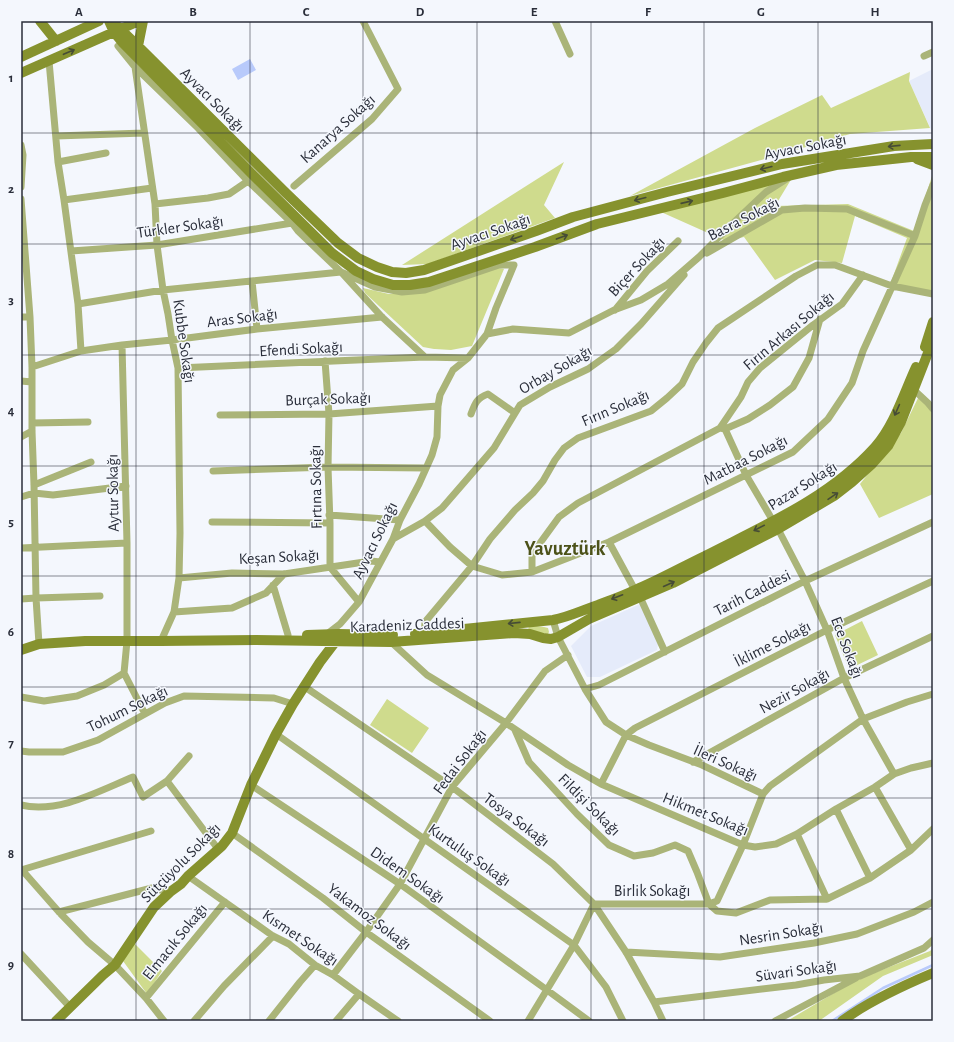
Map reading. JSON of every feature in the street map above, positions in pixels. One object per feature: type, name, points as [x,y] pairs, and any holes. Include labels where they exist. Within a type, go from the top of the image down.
[{"type":"main road","points":[[40,21],[56,41]]},
{"type":"main road","points":[[21,57],[99,21]]},
{"type":"main road","points":[[110,21],[114,32]]},
{"type":"main road","points":[[21,73],[139,21]]},
{"type":"main road","points":[[138,46],[143,21]]},
{"type":"main road","name":"Ayvacı Sokağı","points":[[114,32],[120,44],[332,253],[356,271],[373,279],[394,285],[429,282],[535,247],[597,224],[820,168],[911,157],[933,157]]},
{"type":"main road","name":"Ayvacı Sokağı","points":[[114,32],[138,46],[338,243],[358,258],[392,272],[406,273],[424,270],[573,217],[782,164],[894,146],[933,144]]},
{"type":"main road","points":[[911,157],[933,165]]},
{"type":"main road","name":"Pazar Sokağı","points":[[775,525],[849,473],[882,439],[889,427],[924,349],[933,322]]},
{"type":"main road","name":"Pazar Sokağı","points":[[558,637],[638,594],[666,576],[834,496],[852,482],[872,464],[888,446],[901,422],[933,340]]},
{"type":"main road","name":"Pazar Sokağı","points":[[553,620],[638,594]]},
{"type":"main road","name":"Karadeniz Caddesi","points":[[424,637],[515,623],[553,620]]},
{"type":"main road","name":"Karadeniz Caddesi","points":[[21,650],[39,644],[85,640],[256,640],[325,637],[338,633],[391,639],[514,633],[530,634],[551,639],[558,637]]},
{"type":"main road","name":"Sütçüyolu Sokağı","points":[[56,1021],[115,965],[154,907],[218,850],[232,833],[251,785],[276,734],[293,704],[338,633]]},
{"type":"main road","name":"Karadeniz Caddesi","points":[[256,640],[288,635],[325,637]]},
{"type":"main road","points":[[320,662],[325,637]]},
{"type":"main road","points":[[842,1021],[855,1012],[908,984],[933,973]]},
{"type":"street","name":"Kanarya Sokağı","points":[[294,186],[372,119],[398,89],[363,21]]},
{"type":"street","points":[[555,21],[570,54]]},
{"type":"street","name":"Ayvacı Sokağı","points":[[120,44],[135,67],[198,128],[248,181],[292,223],[298,231],[341,272],[382,317],[425,357]]},
{"type":"street","points":[[924,56],[933,52]]},
{"type":"street","points":[[49,61],[58,162],[78,304],[81,351]]},
{"type":"street","name":"Kubbe Sokağı","points":[[135,67],[152,188],[163,290],[178,368],[180,533],[179,578],[174,612],[161,641]]},
{"type":"street","points":[[56,136],[144,134]]},
{"type":"street","points":[[21,145],[23,155],[21,187]]},
{"type":"street","points":[[58,162],[106,153]]},
{"type":"street","name":"Ayvacı Sokağı","points":[[325,637],[338,633],[359,602],[393,539],[400,520],[432,455],[438,437],[438,406],[440,395],[453,370],[468,358],[487,334],[513,329],[569,333],[614,310],[640,300],[668,284],[699,257],[766,192],[793,175]]},
{"type":"street","points":[[154,204],[229,194],[248,181]]},
{"type":"street","name":"Matbaa Sokağı","points":[[472,566],[502,575],[532,572],[609,542],[793,452],[828,419],[852,383],[863,351],[915,236],[925,204],[933,185]]},
{"type":"street","points":[[64,200],[152,188]]},
{"type":"street","points":[[21,199],[30,317],[36,598],[39,644]]},
{"type":"street","name":"Basra Sokağı","points":[[699,257],[782,210],[805,208],[847,209],[915,236]]},
{"type":"street","name":"Türkler Sokağı","points":[[71,251],[157,245],[292,223]]},
{"type":"street","name":"Biçer Sokağı","points":[[614,310],[647,271],[678,241]]},
{"type":"street","name":"Orbay Sokağı","points":[[393,539],[425,521],[442,508],[494,448],[520,405],[550,386],[588,369],[616,349],[646,319],[699,257]]},
{"type":"street","points":[[78,304],[163,290],[341,272],[375,287],[402,292],[426,290],[500,265],[514,265],[487,334]]},
{"type":"street","name":"Fırın Sokağı","points":[[424,637],[425,622],[472,566],[490,539],[543,481],[564,448],[578,438],[651,411],[682,384],[693,362],[718,328],[796,276],[816,266],[835,265],[892,286],[933,294]]},
{"type":"street","name":"Fırın Arkası Sokağı","points":[[722,428],[741,397],[748,382],[760,368],[820,319],[842,304],[863,275]]},
{"type":"street","points":[[252,281],[257,328]]},
{"type":"street","points":[[21,318],[30,317]]},
{"type":"street","name":"Aras Sokağı","points":[[32,367],[81,351],[122,344],[172,340],[257,328],[382,317]]},
{"type":"street","points":[[532,572],[532,554],[559,517],[578,503],[722,428],[748,419],[794,387],[809,358],[820,319]]},
{"type":"street","name":"Aytur Sokağı","points":[[122,344],[127,543],[127,641],[124,673]]},
{"type":"street","points":[[425,357],[468,358]]},
{"type":"street","name":"Efendi Sokağı","points":[[178,368],[425,357]]},
{"type":"street","name":"Fırtına Sokağı","points":[[325,361],[329,414],[328,467],[330,567]]},
{"type":"street","points":[[21,382],[32,382]]},
{"type":"street","points":[[914,390],[933,409]]},
{"type":"street","points":[[472,414],[475,404],[482,396],[488,394],[515,413]]},
{"type":"street","name":"Burçak Sokağı","points":[[220,415],[329,414],[438,406]]},
{"type":"street","points":[[32,423],[88,422]]},
{"type":"street","name":"Ece Sokağı","points":[[722,428],[805,582],[827,630],[844,678],[863,719],[894,774]]},
{"type":"street","points":[[21,437],[32,431]]},
{"type":"street","points":[[34,484],[91,462]]},
{"type":"street","points":[[213,471],[328,467],[426,468]]},
{"type":"street","points":[[21,497],[34,493],[53,495],[126,486]]},
{"type":"street","points":[[329,515],[400,520]]},
{"type":"street","points":[[425,521],[472,566]]},
{"type":"street","points":[[212,522],[330,523]]},
{"type":"street","name":"Tarih Caddesi","points":[[585,689],[599,686],[805,582],[933,522]]},
{"type":"street","points":[[609,542],[638,594],[665,652]]},
{"type":"street","points":[[21,548],[127,543]]},
{"type":"street","name":"Keşan Sokağı","points":[[179,578],[232,573],[284,574],[371,561],[380,562]]},
{"type":"street","points":[[330,567],[359,602]]},
{"type":"street","points":[[174,612],[232,608],[266,593],[284,574]]},
{"type":"street","name":"İklime Sokağı","points":[[626,735],[635,728],[827,630],[933,581]]},
{"type":"street","points":[[273,585],[288,635]]},
{"type":"street","points":[[21,600],[36,598],[100,596]]},
{"type":"street","name":"İleri Sokağı","points":[[553,620],[558,637],[585,689],[606,722],[626,735],[693,762],[763,794],[770,786],[863,719],[907,702],[933,694]]},
{"type":"street","name":"Nezir Sokağı","points":[[693,762],[844,678],[933,636]]},
{"type":"street","points":[[391,639],[427,675],[515,729]]},
{"type":"street","name":"Fedai Sokağı","points":[[333,975],[400,884],[452,787],[506,723],[546,671],[568,655]]},
{"type":"street","points":[[21,697],[44,701],[77,696],[104,685],[124,673],[145,714]]},
{"type":"street","name":"Tosya Sokağı","points":[[305,686],[452,787],[553,864],[594,904],[626,952],[663,1021]]},
{"type":"street","name":"Tohum Sokağı","points":[[21,751],[63,752],[98,740],[165,703],[184,696],[274,698],[293,704]]},
{"type":"street","name":"Hikmet Sokağı","points":[[515,729],[568,765],[601,784],[743,845],[755,847],[776,844],[797,834],[894,774],[933,763]]},
{"type":"street","name":"Fildişi Sokağı","points":[[515,729],[529,762],[577,814],[609,845],[634,856],[653,854],[675,845],[688,851],[709,904]]},
{"type":"street","name":"Kurtuluş Sokağı","points":[[276,734],[574,945],[606,987],[622,1021]]},
{"type":"street","points":[[601,784],[626,735]]},
{"type":"street","points":[[21,805],[47,806],[72,802],[133,778],[143,797],[167,781],[189,756]]},
{"type":"street","points":[[167,781],[218,850]]},
{"type":"street","name":"Didem Sokağı","points":[[251,785],[400,884],[589,1021]]},
{"type":"street","points":[[875,787],[911,850]]},
{"type":"street","points":[[763,794],[743,845],[717,901],[709,904],[717,911],[736,914],[770,900],[827,899],[870,878],[911,850],[932,829]]},
{"type":"street","points":[[836,809],[870,878]]},
{"type":"street","points":[[932,829],[933,838]]},
{"type":"street","points":[[151,831],[22,870],[88,942],[115,965],[146,998],[164,1021]]},
{"type":"street","name":"Yakamoz Sokağı","points":[[232,833],[324,898],[366,932],[490,1021]]},
{"type":"street","points":[[797,834],[827,899]]},
{"type":"street","name":"Kısmet Sokağı","points":[[188,876],[273,936],[289,944],[315,965],[333,975],[398,1021]]},
{"type":"street","points":[[59,912],[152,888],[170,892]]},
{"type":"street","name":"Elmacık Sokağı","points":[[146,998],[224,902]]},
{"type":"street","name":"Nesrin Sokağı","points":[[626,952],[720,957],[814,943],[857,934],[914,912],[933,902]]},
{"type":"street","points":[[528,1021],[574,945],[594,904]]},
{"type":"street","name":"Birlik Sokağı","points":[[594,904],[709,904]]},
{"type":"street","points":[[194,1021],[224,986],[273,936]]},
{"type":"street","name":"Süvari Sokağı","points":[[654,1002],[860,976],[924,948],[933,940]]},
{"type":"street","points":[[21,954],[70,1007]]},
{"type":"street","points":[[269,1021],[315,965]]},
{"type":"street","points":[[775,1021],[860,976]]},
{"type":"street","points":[[336,1021],[358,994]]},
{"type":"shaded area","points":[[933,69],[933,134],[909,81]]},
{"type":"shaded area","points":[[640,604],[658,644],[657,650],[600,677],[587,677],[571,646],[591,626]]},
{"type":"green space","points":[[910,72],[909,81],[930,128],[850,134],[630,196],[755,128],[822,95],[831,108]]},
{"type":"green space","points":[[564,162],[544,205],[555,218],[428,264],[402,265]]},
{"type":"green space","points":[[933,173],[933,295],[891,282],[907,238],[855,216],[842,263],[815,260],[775,280],[744,237],[726,241],[661,212],[792,178],[775,206],[848,204],[914,231]]},
{"type":"green space","points":[[494,267],[504,269],[472,346],[451,350],[423,347],[365,293],[363,288],[389,294],[426,292]]},
{"type":"green space","points":[[919,396],[933,404],[933,494],[879,518],[860,484],[901,433]]},
{"type":"green space","points":[[862,621],[878,655],[849,669],[835,635]]},
{"type":"green space","points":[[529,625],[548,628],[549,632],[548,634],[528,631]]},
{"type":"green space","points":[[387,699],[429,728],[412,753],[370,725]]},
{"type":"green space","points":[[134,943],[162,971],[147,994],[123,961]]},
{"type":"green space","points":[[933,948],[933,955],[883,976],[819,1021],[787,1021],[856,980],[930,951]]},
{"type":"water","points":[[250,59],[256,70],[238,80],[232,69]]},
{"type":"waterway","points":[[832,1021],[883,988],[933,965]]},
{"type":"district","name":"Yavuztürk","points":[[565,548]]}]
